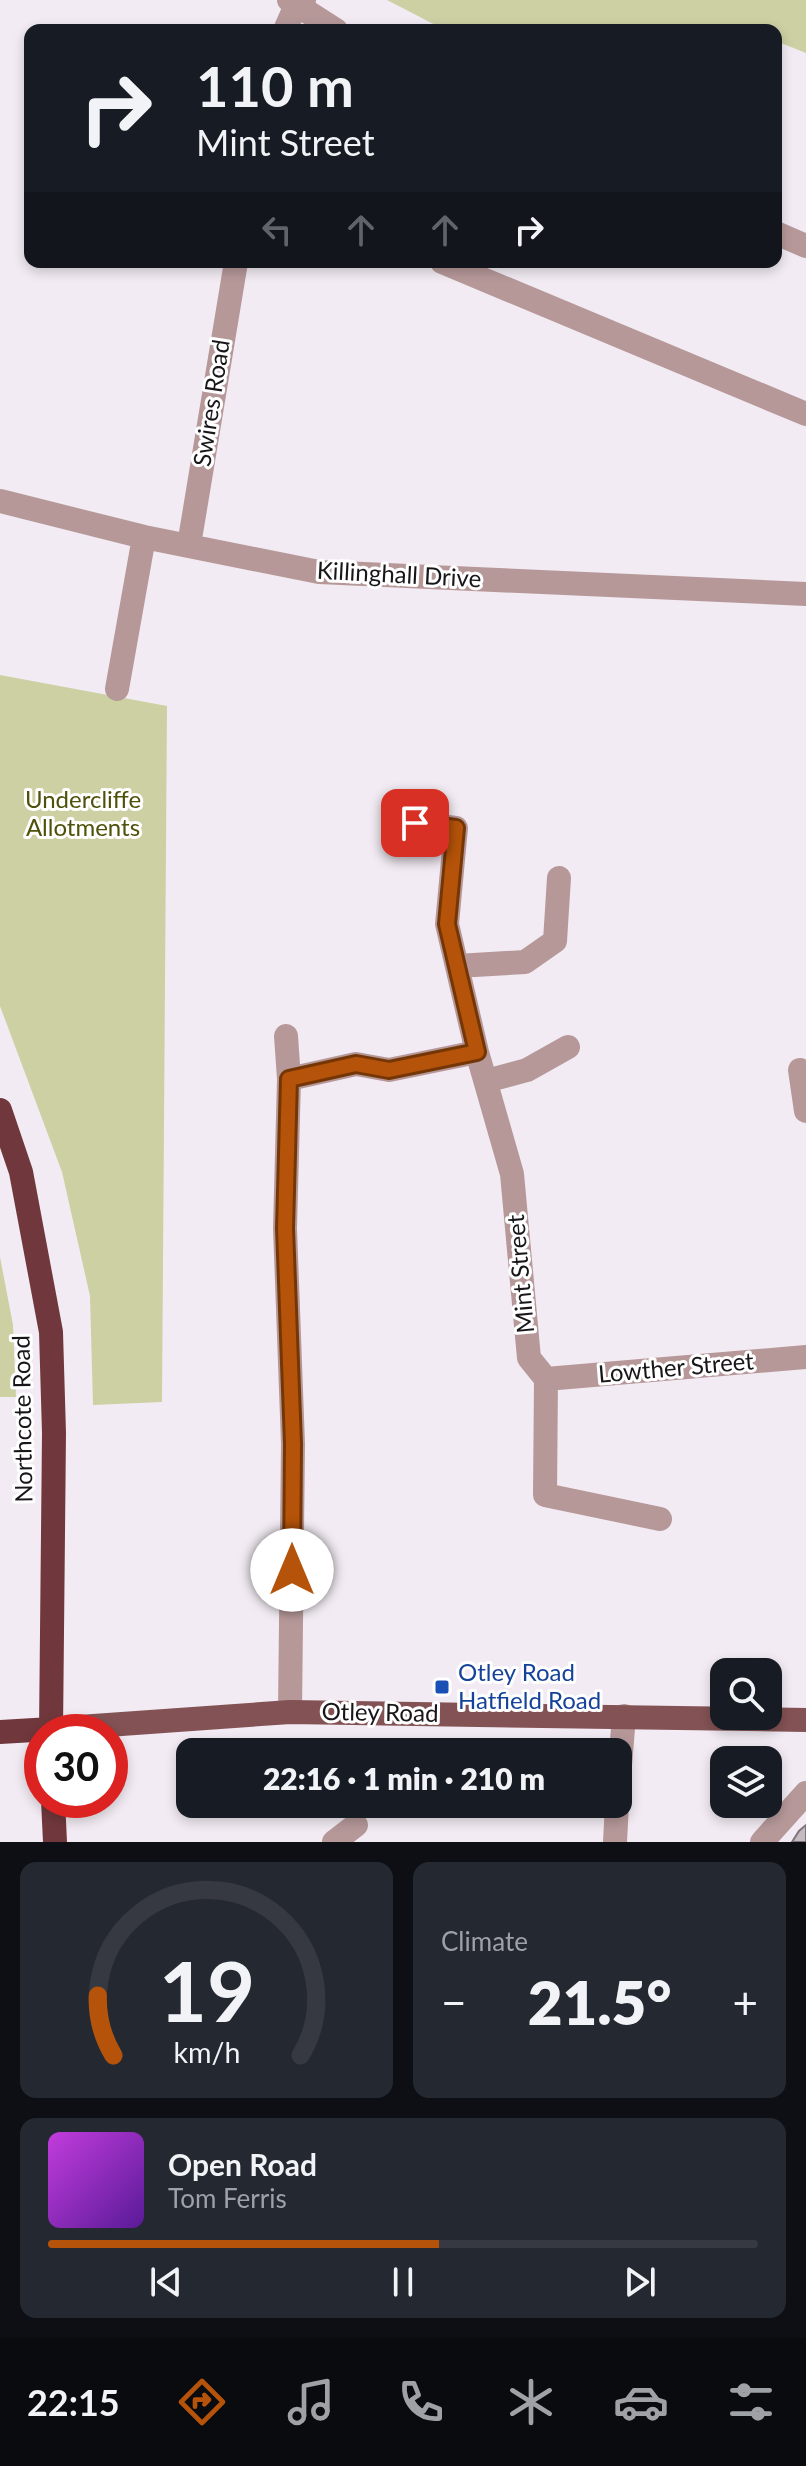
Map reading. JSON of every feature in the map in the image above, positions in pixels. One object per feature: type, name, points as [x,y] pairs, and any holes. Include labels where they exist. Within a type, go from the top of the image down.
[{"type":"highway","name":"Northcote Road","points":[[0,1110],[21,1172],[51,1332],[54,1433],[51,1714]]},
{"type":"highway","points":[[0,1732],[24,1731]]},
{"type":"highway","points":[[54,1818],[55,1842]]},
{"type":"main road","name":"Otley Road","points":[[128,1724],[290,1712],[806,1720]]},
{"type":"street","points":[[287,24],[296,2],[327,24]]},
{"type":"street","points":[[782,236],[806,246]]},
{"type":"street","name":"Swires Road","points":[[189,545],[235,268]]},
{"type":"street","points":[[456,268],[806,414]]},
{"type":"street","name":"Killinghall Drive","points":[[0,501],[144,537],[319,572],[806,594]]},
{"type":"street","points":[[117,689],[144,537]]},
{"type":"street","name":"Mint Street","points":[[415,823],[456,828],[447,924],[477,1052],[512,1174],[529,1358],[546,1379],[545,1495],[660,1519]]},
{"type":"street","points":[[457,966],[525,962],[555,941],[559,878]]},
{"type":"street","points":[[286,1036],[289,1079],[285,1228],[293,1444],[290,1712]]},
{"type":"street","points":[[486,1081],[527,1070],[568,1047]]},
{"type":"street","points":[[289,1079],[356,1064],[389,1070],[477,1052]]},
{"type":"street","points":[[806,1073],[800,1070],[806,1111]]},
{"type":"street","name":"Lowther Street","points":[[546,1379],[806,1357]]},
{"type":"street","points":[[622,1738],[624,1716]]},
{"type":"street","points":[[762,1842],[806,1793]]},
{"type":"street","points":[[615,1842],[616,1818]]},
{"type":"street","points":[[334,1842],[356,1825]]},
{"type":"green space","points":[[387,0],[806,0],[806,53],[782,43],[782,24],[433,24]]},
{"type":"green space","name":"Undercliffe Allotments","points":[[0,675],[167,706],[162,1402],[93,1405],[90,1296],[62,1172],[0,1006]]},
{"type":"green space","points":[[0,1257],[13,1325],[16,1397],[0,1397]]},
{"type":"building","points":[[806,1825],[806,1842],[792,1842],[799,1831]]},
{"type":"place","name":"Otley Road Hatfield Road","points":[[442,1687]]},
{"type":"route","points":[[292,1570],[293,1444],[285,1228],[289,1079],[356,1064],[389,1070],[477,1052],[447,924],[456,828],[415,823]]}]
